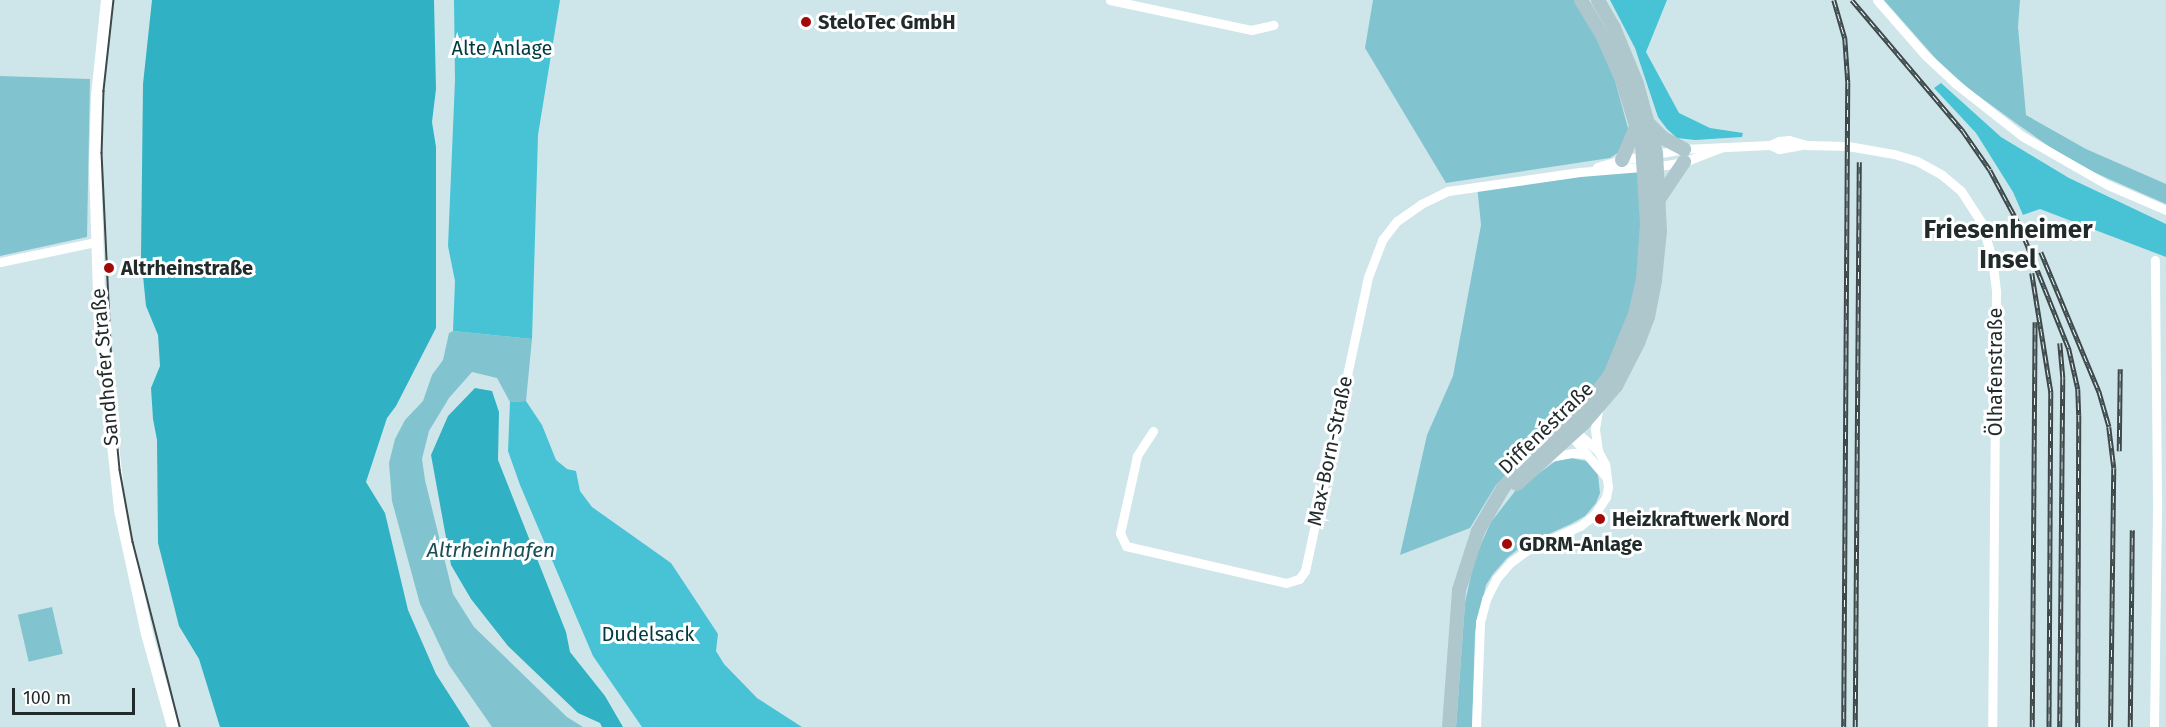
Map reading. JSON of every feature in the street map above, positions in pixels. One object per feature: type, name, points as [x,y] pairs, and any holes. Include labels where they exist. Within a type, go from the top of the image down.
[{"type":"main road","name":"Diffenéstraße","points":[[1581,0],[1602,34],[1643,125]]},
{"type":"main road","name":"Diffenéstraße","points":[[1449,727],[1459,590],[1478,531],[1503,488],[1526,462],[1598,409],[1627,367],[1648,317],[1659,250],[1659,199],[1643,125],[1637,84],[1614,28],[1598,0]]},
{"type":"main road","points":[[1622,160],[1643,125],[1684,155],[1659,199]]},
{"type":"main road","name":"Diffenéstraße","points":[[1495,502],[1545,458],[1571,431],[1610,375],[1635,314],[1646,249],[1651,160]]},
{"type":"street","name":"Sandhofer Straße","points":[[107,0],[97,96],[96,242],[100,325],[120,510],[147,634],[173,727]]},
{"type":"street","points":[[1110,0],[1251,30],[1273,25]]},
{"type":"street","points":[[1877,0],[1926,56],[1956,84],[2022,136],[2108,185],[2166,210]]},
{"type":"street","name":"Ölhafenstraße","points":[[1651,160],[1722,148],[1770,145],[1779,148],[1806,145],[1873,149],[1917,161],[1942,175],[1961,191],[1981,222],[1988,240],[1995,275],[1996,313],[1992,727]]},
{"type":"street","name":"Max-Born-Straße","points":[[1580,172],[1622,160],[1651,160]]},
{"type":"street","name":"Max-Born-Straße","points":[[1153,431],[1137,456],[1120,533],[1126,546],[1286,583],[1299,579],[1305,571],[1368,276],[1374,256],[1386,234],[1414,209],[1448,191],[1651,160]]},
{"type":"street","points":[[0,262],[96,242]]},
{"type":"street","points":[[2154,727],[2162,502],[2156,260]]},
{"type":"street","points":[[1476,727],[1480,622],[1486,599],[1496,579],[1510,562],[1530,548],[1580,526],[1594,515],[1606,497],[1605,464],[1598,451],[1595,429],[1598,409]]},
{"type":"street","points":[[1571,431],[1598,451]]},
{"type":"street","points":[[1571,431],[1586,454],[1606,477]]},
{"type":"street","points":[[1545,458],[1561,454],[1586,454]]},
{"type":"street","points":[[2155,674],[2166,674]]},
{"type":"shaded area","points":[[1373,0],[1576,0],[1608,55],[1629,132],[1619,152],[1610,158],[1446,183],[1365,48]]},
{"type":"shaded area","points":[[1884,0],[2020,0],[2018,27],[2026,115],[2086,149],[2166,184],[2166,204],[2091,171],[2057,152],[2020,126],[1969,89],[1937,60]]},
{"type":"shaded area","points":[[0,76],[90,79],[87,237],[0,256]]},
{"type":"shaded area","points":[[1645,166],[1647,224],[1629,319],[1613,357],[1593,391],[1496,485],[1470,528],[1400,555],[1427,435],[1453,376],[1481,225],[1477,185]]},
{"type":"shaded area","points":[[453,331],[532,339],[526,401],[510,402],[497,378],[472,372],[449,398],[429,431],[422,459],[425,480],[453,594],[474,627],[567,717],[583,727],[492,727],[449,665],[420,604],[392,501],[389,463],[395,439],[405,420],[423,401],[432,375],[443,360],[449,333]]},
{"type":"shaded area","points":[[1571,458],[1586,461],[1598,475],[1600,493],[1596,503],[1585,516],[1522,546],[1507,558],[1486,585],[1475,632],[1472,727],[1456,727],[1465,603],[1474,561],[1485,535],[1491,522],[1516,490],[1557,460]]},
{"type":"shaded area","points":[[52,607],[63,654],[29,662],[18,615]]},
{"type":"green space","name":"Alte Anlage","points":[[454,0],[560,0],[538,135],[532,339],[453,331],[455,281],[448,246],[455,80]]},
{"type":"green space","points":[[1610,0],[1667,0],[1646,52],[1679,113],[1710,128],[1743,133],[1742,137],[1695,140],[1677,138],[1667,129],[1658,117],[1635,48]]},
{"type":"green space","points":[[1941,83],[2001,137],[2069,178],[2166,224],[2166,257],[2040,209],[2023,215],[2013,192],[1976,133],[1934,88]]},
{"type":"green space","name":"Dudelsack","points":[[526,401],[542,425],[556,460],[567,469],[576,471],[580,491],[592,507],[671,563],[718,634],[716,651],[724,664],[757,698],[802,727],[642,727],[593,656],[520,485],[508,451],[510,402]]},
{"type":"water","name":"Altrheinhafen","points":[[152,0],[434,0],[436,89],[432,122],[436,147],[436,328],[396,406],[387,418],[366,482],[385,513],[408,610],[436,674],[470,727],[220,727],[199,659],[179,626],[158,543],[157,440],[151,388],[160,366],[158,335],[146,306],[141,256],[143,84]]},
{"type":"water","name":"Altrheinhafen","points":[[475,388],[492,391],[499,412],[498,460],[566,632],[570,652],[605,696],[623,727],[602,727],[600,723],[578,713],[508,646],[471,599],[451,565],[431,455],[448,416]]},
{"type":"tram line","points":[[114,0],[104,91],[102,153],[114,406],[120,470],[133,542],[180,727]]},
{"type":"railway","points":[[1834,0],[1845,38],[1848,82],[1844,727]]},
{"type":"railway","points":[[1852,0],[1963,131],[1990,170],[2019,224],[2069,349],[2078,389],[2079,415],[2078,727]]},
{"type":"railway","points":[[1855,727],[1859,162]]},
{"type":"railway","points":[[2041,252],[2099,391],[2109,427],[2114,468],[2111,727]]},
{"type":"railway","points":[[2032,273],[2051,392],[2049,727]]},
{"type":"railway","points":[[2032,727],[2035,322]]},
{"type":"railway","points":[[2060,343],[2063,378],[2060,727]]},
{"type":"railway","points":[[2119,451],[2120,369]]},
{"type":"railway","points":[[2130,727],[2132,530]]},
{"type":"place","name":"SteloTec GmbH","points":[[806,22]]},
{"type":"place","name":"Altrheinstraße","points":[[109,268]]},
{"type":"place","name":"Heizkraftwerk Nord","points":[[1600,519]]},
{"type":"place","name":"GDRM-Anlage","points":[[1507,544]]},
{"type":"district","name":"Friesenheimer Insel","points":[[2008,245]]}]
